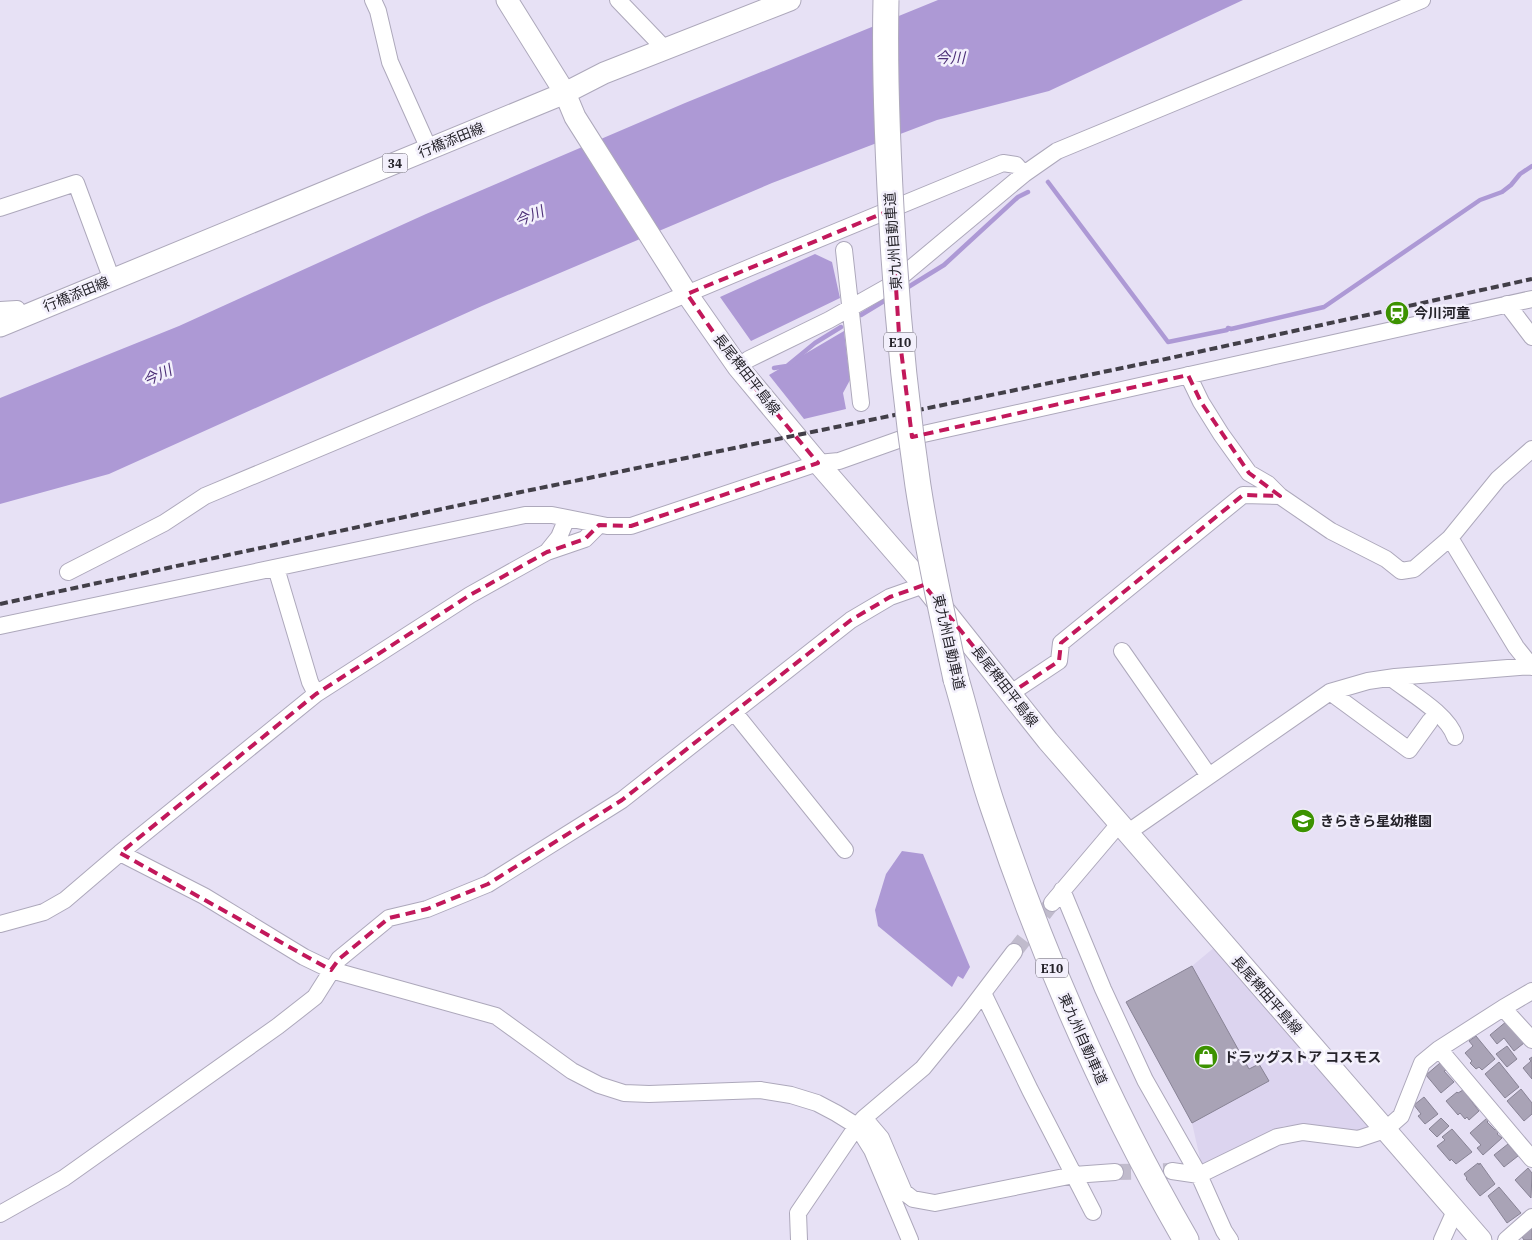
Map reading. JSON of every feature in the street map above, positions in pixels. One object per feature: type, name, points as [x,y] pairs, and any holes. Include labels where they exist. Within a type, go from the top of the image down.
[{"type":"highway","name":"東九州自動車道","points":[[886,0],[885,90],[887,144],[899,334],[918,486],[934,580],[956,679],[993,809],[1044,950],[1104,1087],[1186,1240]]},
{"type":"main road","name":"長尾稗田平島線","points":[[507,0],[566,93],[575,117],[684,289],[738,367],[924,585],[1048,741],[1481,1240]]},
{"type":"main road","name":"行橋添田線","points":[[0,326],[566,93],[604,73],[790,0]]},
{"type":"street","points":[[372,0],[378,11],[390,62],[429,149]]},
{"type":"street","points":[[618,0],[665,50]]},
{"type":"street","points":[[738,367],[749,359],[829,320],[891,285],[1024,174],[1056,152],[1422,0]]},
{"type":"street","points":[[68,572],[164,523],[205,496],[684,289],[1004,163],[1016,164],[1024,174]]},
{"type":"street","points":[[0,208],[76,183],[112,280]]},
{"type":"street","points":[[844,250],[861,403]]},
{"type":"street","points":[[0,626],[525,516],[552,515],[599,525],[631,526],[818,463],[839,461],[901,439],[1532,299]]},
{"type":"street","points":[[1507,304],[1532,337]]},
{"type":"street","points":[[0,310],[17,309],[22,317]]},
{"type":"street","points":[[1188,375],[1201,402],[1249,473],[1268,484],[1280,496],[1331,531],[1386,559],[1401,571],[1414,569],[1450,538],[1498,479],[1532,449]]},
{"type":"street","points":[[1011,693],[1059,661],[1061,643],[1243,495],[1280,496]]},
{"type":"street","points":[[547,552],[559,537],[567,518]]},
{"type":"street","points":[[0,924],[44,912],[65,900],[120,852],[316,694],[470,595],[547,552],[585,539],[599,525]]},
{"type":"street","points":[[1450,538],[1516,646],[1532,667]]},
{"type":"street","points":[[276,568],[310,682],[316,694]]},
{"type":"street","points":[[0,1214],[64,1178],[278,1026],[315,996],[340,958],[389,918],[427,908],[488,884],[622,800],[851,620],[890,598],[924,585]]},
{"type":"street","points":[[1122,651],[1209,776]]},
{"type":"street","points":[[1230,1240],[1224,1231],[1199,1175],[1145,1080],[1103,989],[1057,897],[1123,828],[1209,776],[1330,692],[1383,679],[1532,667]]},
{"type":"street","points":[[1330,692],[1409,750],[1434,725],[1383,679]]},
{"type":"street","points":[[1383,679],[1444,718],[1452,728],[1455,737]]},
{"type":"street","points":[[734,712],[845,850]]},
{"type":"street","points":[[120,852],[204,896],[304,957],[331,970],[496,1016],[572,1071],[598,1085],[624,1093],[677,1094],[760,1090],[791,1095],[817,1103],[861,1122],[881,1138],[904,1192],[912,1199],[935,1203],[1074,1175],[1114,1172]]},
{"type":"street","points":[[799,1240],[798,1213],[861,1122],[923,1068],[1014,952]]},
{"type":"street","points":[[1172,1171],[1199,1175],[1277,1137],[1303,1132],[1358,1139],[1385,1130],[1401,1116],[1422,1063],[1439,1049],[1532,991]]},
{"type":"street","points":[[983,993],[1030,1090],[1093,1212]]},
{"type":"street","points":[[1503,1008],[1532,1040]]},
{"type":"street","points":[[1439,1049],[1532,1159]]},
{"type":"street","points":[[861,1122],[910,1240]]},
{"type":"street","points":[[1442,1240],[1455,1212]]},
{"type":"street","points":[[1506,1240],[1532,1217]]},
{"type":"highlighted area","points":[[891,210],[899,334],[912,437],[1188,375],[1201,402],[1249,473],[1280,496],[1243,495],[1061,643],[1059,661],[1011,693],[924,585],[890,597],[851,620],[622,800],[488,884],[427,909],[389,918],[339,959],[331,970],[120,853],[316,694],[470,595],[547,552],[585,539],[599,525],[631,526],[818,463],[736,365],[687,294]]},
{"type":"shaded area","points":[[1216,946],[1370,1125],[1359,1133],[1304,1125],[1284,1126],[1202,1167],[1192,1123],[1126,1002],[1192,966]]},
{"type":"water","name":"今川","points":[[938,0],[1243,0],[1049,91],[937,120],[772,183],[482,306],[109,474],[0,504],[0,398],[179,326],[426,214],[685,103]]},
{"type":"water","points":[[815,254],[832,262],[840,298],[751,341],[720,297]]},
{"type":"water","points":[[844,331],[850,380],[843,393],[846,409],[804,419],[769,375]]},
{"type":"water","points":[[902,851],[923,854],[970,967],[963,979],[958,976],[952,987],[878,926],[875,910],[886,874]]},
{"type":"building","points":[[1192,966],[1249,1069],[1259,1064],[1269,1081],[1192,1123],[1126,1002]]},
{"type":"building","points":[[1507,1021],[1524,1043],[1514,1051],[1504,1038],[1497,1044],[1490,1035]]},
{"type":"building","points":[[1476,1036],[1495,1059],[1482,1070],[1479,1067],[1476,1069],[1470,1063],[1472,1061],[1465,1053],[1473,1046],[1469,1041]]},
{"type":"building","points":[[1507,1046],[1517,1059],[1507,1067],[1496,1054]]},
{"type":"building","points":[[1532,1057],[1532,1079],[1523,1068],[1531,1061],[1529,1059]]},
{"type":"building","points":[[1499,1062],[1519,1087],[1505,1098],[1485,1074]]},
{"type":"building","points":[[1440,1063],[1447,1070],[1444,1071],[1454,1082],[1441,1093],[1426,1075]]},
{"type":"building","points":[[1521,1089],[1532,1103],[1532,1114],[1524,1121],[1507,1101]]},
{"type":"building","points":[[1463,1090],[1479,1111],[1469,1120],[1467,1117],[1465,1119],[1460,1113],[1458,1115],[1446,1101],[1457,1092]]},
{"type":"building","points":[[1424,1097],[1438,1114],[1425,1124],[1418,1116],[1421,1114],[1414,1105]]},
{"type":"building","points":[[1441,1118],[1449,1126],[1437,1137],[1429,1129]]},
{"type":"building","points":[[1487,1118],[1489,1120],[1487,1122],[1499,1132],[1497,1134],[1502,1138],[1483,1155],[1477,1148],[1481,1145],[1470,1133]]},
{"type":"building","points":[[1452,1129],[1472,1152],[1456,1164],[1451,1159],[1450,1161],[1437,1146],[1445,1140],[1442,1137]]},
{"type":"building","points":[[1508,1144],[1518,1156],[1504,1167],[1494,1155]]},
{"type":"building","points":[[1478,1163],[1479,1165],[1480,1163],[1495,1184],[1480,1196],[1464,1174]]},
{"type":"building","points":[[1528,1168],[1532,1173],[1531,1198],[1515,1180]]},
{"type":"building","points":[[1499,1187],[1521,1213],[1507,1223],[1488,1196]]},
{"type":"building","points":[[1532,1228],[1532,1240],[1524,1240],[1522,1237]]},
{"type":"waterway","points":[[1048,182],[1168,342],[1324,307],[1480,200],[1502,192],[1520,174],[1532,166]]},
{"type":"waterway","points":[[905,289],[944,265],[1018,197],[1028,192]]},
{"type":"waterway","points":[[861,315],[889,298]]},
{"type":"waterway","points":[[774,368],[787,366],[815,343],[841,327]]},
{"type":"tunnel","points":[[1014,952],[1052,903]]},
{"type":"tunnel","points":[[1115,1172],[1172,1171]]},
{"type":"railway","points":[[0,604],[521,492],[1161,360],[1532,279]]},
{"type":"place","name":"今川河童","points":[[1397,313]]},
{"type":"place","name":"きらきら星幼稚園","points":[[1303,821]]},
{"type":"place","name":"ドラッグストア コスモス","points":[[1206,1057]]}]
